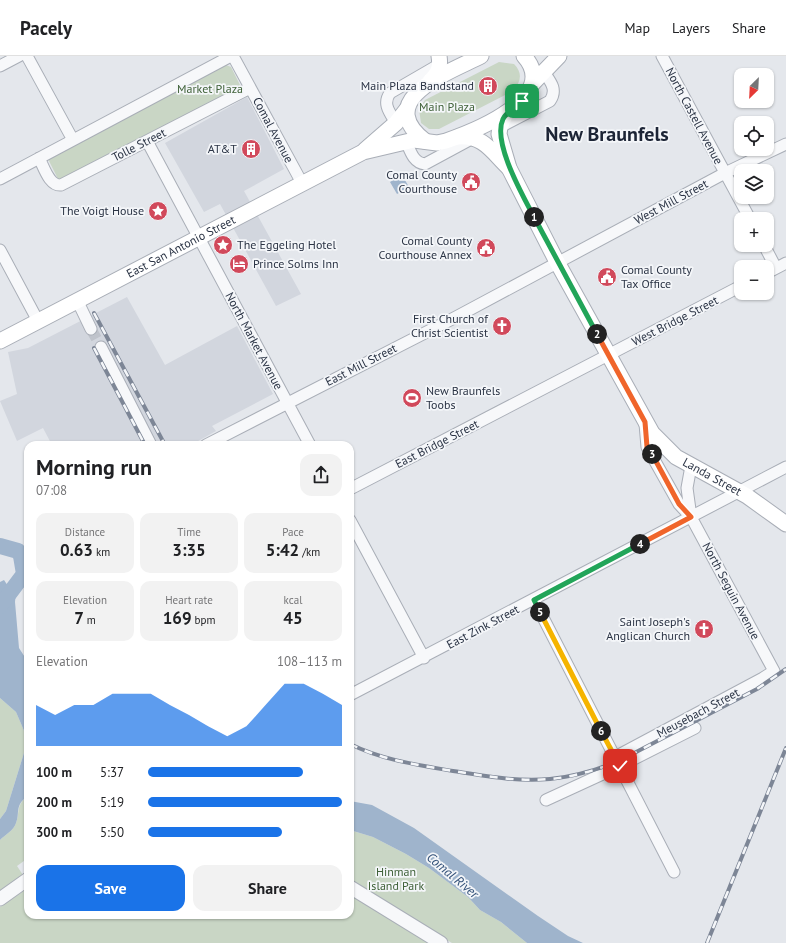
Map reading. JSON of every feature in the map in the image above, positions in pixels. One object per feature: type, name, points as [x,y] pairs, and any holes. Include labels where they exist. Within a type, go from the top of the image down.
[{"type":"main road","points":[[425,86],[481,56]]},
{"type":"main road","points":[[524,56],[532,69],[533,83]]},
{"type":"main road","points":[[440,60],[436,75],[412,98],[407,109],[409,123],[417,135],[425,141],[437,143],[458,137],[518,106],[543,71],[560,56]]},
{"type":"main road","name":"East San Antonio Street","points":[[0,341],[362,152],[396,123],[407,109]]},
{"type":"main road","points":[[500,127],[506,113]]},
{"type":"main road","name":"North Seguin Avenue","points":[[500,127],[499,134],[509,168],[557,262],[645,422]]},
{"type":"main road","points":[[458,137],[475,138]]},
{"type":"main road","name":"North Seguin Avenue","points":[[475,138],[488,147],[509,168]]},
{"type":"main road","name":"East San Antonio Street","points":[[362,152],[406,141],[425,141]]},
{"type":"main road","name":"Landa Street","points":[[645,422],[661,444],[676,457],[739,492],[786,524]]},
{"type":"street","points":[[0,66],[19,56]]},
{"type":"street","points":[[27,56],[73,140]]},
{"type":"street","points":[[0,179],[232,56]]},
{"type":"street","name":"Comal Avenue","points":[[232,56],[302,184]]},
{"type":"street","name":"North Castell Avenue","points":[[662,56],[746,212]]},
{"type":"street","points":[[396,123],[386,102],[390,93],[440,60]]},
{"type":"street","points":[[500,127],[550,101],[554,96],[554,90],[543,71]]},
{"type":"street","name":"Tolle Street","points":[[40,158],[52,182],[59,185],[250,88]]},
{"type":"street","points":[[406,141],[415,160],[421,164],[425,164],[475,138]]},
{"type":"street","name":"North Market Avenue","points":[[147,141],[308,441]]},
{"type":"street","name":"West Mill Street","points":[[557,262],[725,174],[786,144]]},
{"type":"street","points":[[0,250],[38,321]]},
{"type":"street","points":[[768,252],[776,268]]},
{"type":"street","name":"East Mill Street","points":[[214,441],[287,402],[444,323],[557,262]]},
{"type":"street","name":"West Bridge Street","points":[[609,355],[734,290]]},
{"type":"street","points":[[77,300],[91,329]]},
{"type":"street","points":[[101,347],[149,441]]},
{"type":"street","name":"East Bridge Street","points":[[354,487],[609,355]]},
{"type":"street","name":"North Seguin Avenue","points":[[645,422],[647,447],[679,504],[691,517],[771,665]]},
{"type":"street","name":"North Seguin Avenue","points":[[691,466],[687,488],[691,517]]},
{"type":"street","name":"East Zink Street","points":[[354,693],[424,658],[786,468]]},
{"type":"street","points":[[354,527],[424,658]]},
{"type":"street","points":[[534,600],[674,872]]},
{"type":"street","name":"Meusebach Street","points":[[546,800],[617,762],[763,678],[774,671],[771,665]]},
{"type":"street","name":"Meusebach Street","points":[[617,762],[695,728]]},
{"type":"street","points":[[0,899],[24,882]]},
{"type":"street","points":[[354,889],[441,943]]},
{"type":"shaded area","points":[[247,97],[284,169],[244,191],[301,294],[276,306],[220,204],[204,212],[165,143]]},
{"type":"shaded area","points":[[127,297],[165,365],[237,326],[273,394],[212,426],[216,431],[198,441],[50,441],[43,428],[17,441],[0,401],[17,394],[8,352],[28,348]]},
{"type":"green space","name":"Main Plaza","points":[[499,62],[514,64],[519,71],[520,78],[513,91],[439,129],[429,129],[421,123],[419,109],[425,100]]},
{"type":"green space","name":"Market Plaza","points":[[226,65],[231,67],[241,87],[59,180],[58,179],[49,161],[50,157]]},
{"type":"green space","points":[[0,698],[16,712],[24,731],[24,753],[6,811],[0,819]]},
{"type":"green space","points":[[24,799],[24,861],[17,866],[23,875],[0,891],[0,840],[15,826],[19,807]]},
{"type":"green space","name":"Hinman Island Park","points":[[354,831],[373,837],[429,868],[468,897],[480,910],[501,922],[527,943],[452,943],[354,884]]},
{"type":"green space","points":[[24,891],[24,919],[354,919],[354,897],[430,943],[0,943],[0,907]]},
{"type":"water","points":[[402,175],[409,187],[397,194],[390,182]]},
{"type":"water","points":[[4,580],[10,589],[16,591],[15,602],[19,648],[24,656],[24,731],[16,712],[0,698],[0,582]]},
{"type":"water","points":[[24,753],[24,799],[18,810],[15,826],[0,840],[0,819],[6,811]]},
{"type":"water","name":"Comal River","points":[[354,802],[372,805],[414,828],[538,916],[568,936],[583,943],[527,943],[501,922],[480,910],[468,897],[429,868],[373,837],[354,831]]},
{"type":"waterway","points":[[0,546],[18,551],[21,556],[24,574],[0,606]]},
{"type":"tunnel","points":[[91,329],[101,347]]},
{"type":"railway","points":[[94,313],[163,441]]},
{"type":"railway","points":[[94,348],[143,441]]},
{"type":"railway","points":[[354,746],[387,758],[477,775],[525,780],[567,777],[617,762],[757,689],[786,669]]},
{"type":"railway","points":[[707,943],[786,748]]},
{"type":"place","name":"Main Plaza Bandstand","points":[[488,86]]},
{"type":"place","name":"AT&T","points":[[251,149]]},
{"type":"place","name":"Comal County Courthouse","points":[[471,182]]},
{"type":"place","name":"The Voigt House","points":[[158,211]]},
{"type":"place","name":"The Eggeling Hotel","points":[[223,245]]},
{"type":"place","name":"Comal County Courthouse Annex","points":[[486,248]]},
{"type":"place","name":"Prince Solms Inn","points":[[239,264]]},
{"type":"place","name":"Comal County Tax Office","points":[[607,277]]},
{"type":"place","name":"First Church of Christ Scientist","points":[[502,326]]},
{"type":"place","name":"New Braunfels Toobs","points":[[412,398]]},
{"type":"place","name":"Saint Joseph's Anglican Church","points":[[704,629]]},
{"type":"district","name":"New Braunfels","points":[[607,134]]},
{"type":"route","points":[[522,101],[518,106],[506,113],[500,127],[499,134],[505,149],[509,168],[557,262],[645,422],[647,447],[679,504],[691,517],[534,600],[620,766]]}]
